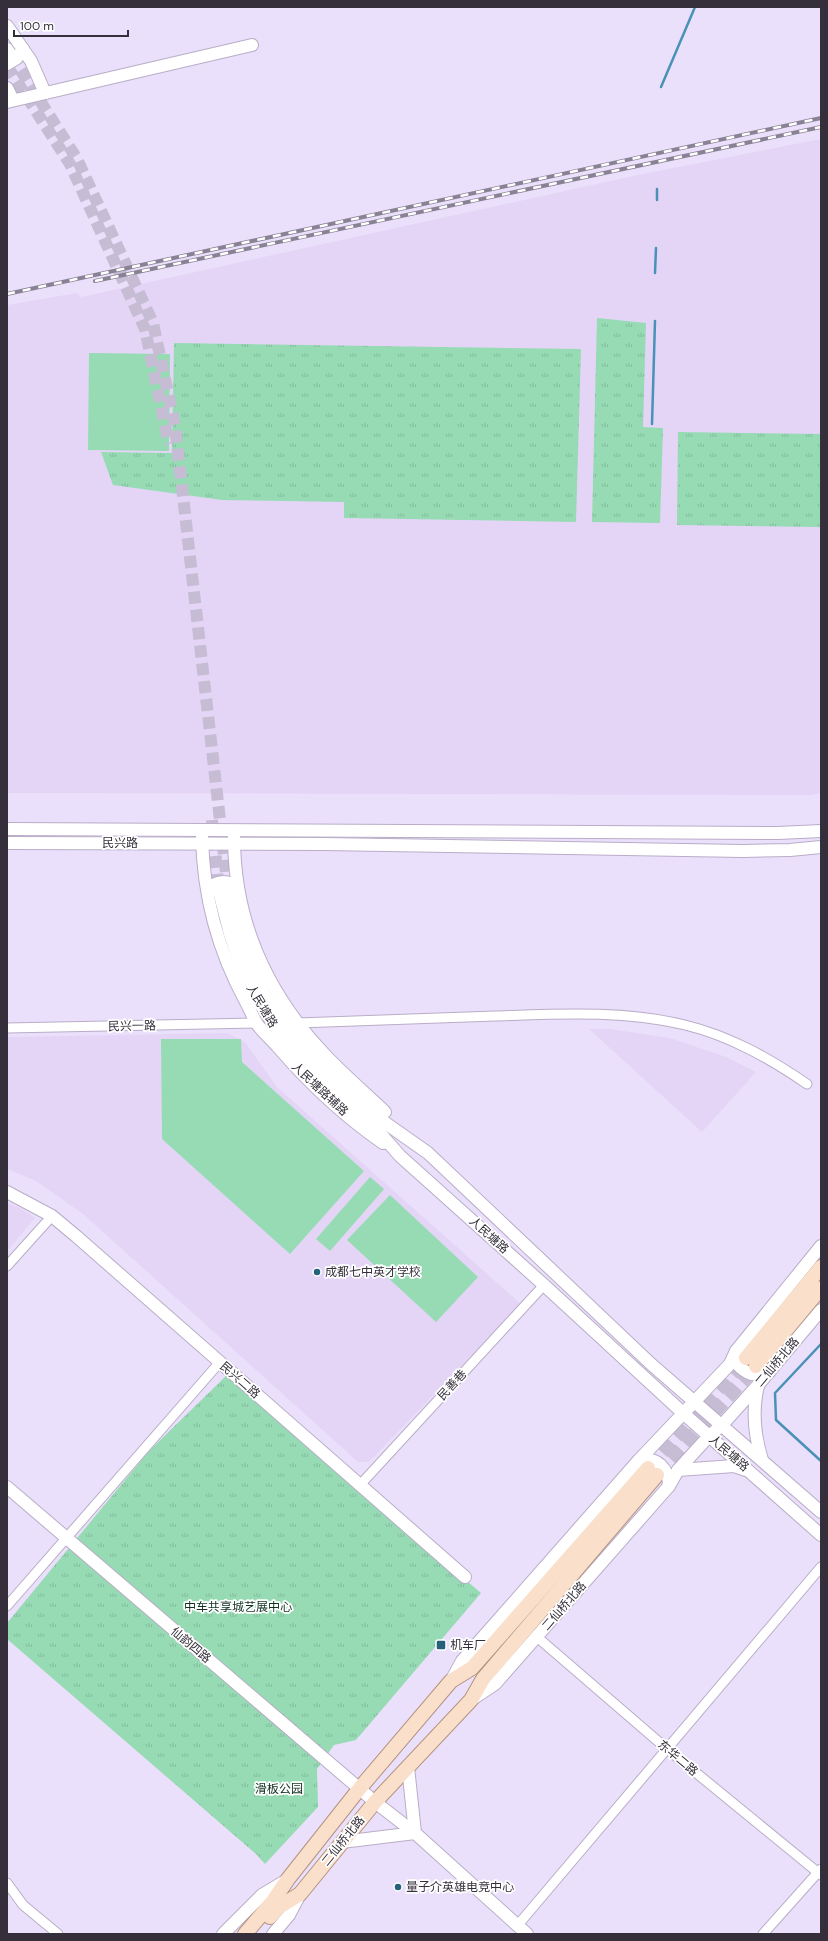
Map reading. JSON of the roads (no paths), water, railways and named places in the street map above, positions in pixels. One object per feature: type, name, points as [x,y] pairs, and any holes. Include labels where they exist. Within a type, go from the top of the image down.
[{"type":"main road","points":[[752,1362],[821,1267]]},
{"type":"main road","points":[[752,1362],[821,1288]]},
{"type":"main road","points":[[245,1934],[273,1902],[288,1879],[360,1788],[451,1680],[472,1668],[648,1468]]},
{"type":"main road","points":[[471,1700],[483,1679],[648,1468]]},
{"type":"main road","name":"二仙桥北路","points":[[255,1934],[279,1907],[300,1894],[375,1802],[471,1700]]},
{"type":"street","points":[[7,26],[31,61],[45,93]]},
{"type":"street","points":[[7,88],[10,101],[252,45]]},
{"type":"street","points":[[8,56],[17,58],[23,49]]},
{"type":"street","name":"民兴路","points":[[7,829],[202,829],[778,834],[821,831]]},
{"type":"street","name":"人民塘路辅路","points":[[202,829],[203,844],[223,889],[247,928],[258,959],[282,1003],[325,1055],[428,1153]]},
{"type":"street","name":"人民塘路辅路","points":[[234,830],[234,844],[223,889],[218,938],[239,988],[257,1023],[306,1079],[367,1132],[400,1156]]},
{"type":"street","name":"民兴路","points":[[7,843],[234,844],[743,851],[790,850],[821,847]]},
{"type":"street","name":"人民塘路","points":[[223,889],[248,959],[264,994],[286,1026],[327,1072],[384,1122],[428,1153],[651,1364],[821,1512]]},
{"type":"street","name":"人民塘路","points":[[223,889],[223,913],[240,964],[254,995],[268,1018],[284,1039],[317,1074],[373,1125],[400,1156],[544,1285],[683,1413],[821,1535]]},
{"type":"street","points":[[298,1023],[526,1015],[615,1015],[639,1017],[685,1025],[729,1040],[771,1059],[807,1084]]},
{"type":"street","name":"民兴一路","points":[[7,1028],[257,1023]]},
{"type":"street","name":"民兴二路","points":[[7,1192],[52,1216],[76,1236],[465,1577]]},
{"type":"street","points":[[7,1266],[52,1216]]},
{"type":"street","points":[[648,1468],[683,1413],[730,1364],[752,1362],[821,1246]]},
{"type":"street","name":"民善巷","points":[[360,1485],[544,1285]]},
{"type":"street","name":"二仙桥北路","points":[[471,1700],[494,1684],[537,1637],[668,1486],[678,1470],[758,1385],[752,1362],[821,1310]]},
{"type":"street","points":[[7,1606],[220,1362]]},
{"type":"street","points":[[758,1385],[755,1399],[757,1441],[762,1461]]},
{"type":"street","points":[[648,1468],[650,1459],[658,1462],[668,1474],[668,1486]]},
{"type":"street","points":[[678,1470],[734,1466],[749,1472]]},
{"type":"street","name":"仙韵四路","points":[[7,1487],[375,1802],[415,1833],[522,1930]]},
{"type":"street","points":[[522,1930],[667,1749],[821,1567]]},
{"type":"street","name":"东华二路","points":[[537,1637],[667,1749],[820,1872]]},
{"type":"street","points":[[342,1842],[415,1833],[408,1767]]},
{"type":"street","points":[[763,1934],[820,1872]]},
{"type":"street","points":[[223,1934],[262,1895],[288,1879]]},
{"type":"street","points":[[7,1883],[23,1905],[58,1934]]},
{"type":"street","name":"二仙桥北路","points":[[272,1934],[289,1915],[300,1894]]},
{"type":"waterway","points":[[661,87],[695,7]]},
{"type":"waterway","points":[[657,189],[657,200]]},
{"type":"waterway","points":[[655,273],[656,248]]},
{"type":"waterway","points":[[652,424],[655,321]]},
{"type":"waterway","points":[[821,1344],[775,1393],[776,1420],[821,1461]]},
{"type":"tunnel","points":[[11,55],[77,159],[153,323],[175,426],[228,890]]},
{"type":"tunnel","points":[[7,66],[70,164],[145,329],[169,444]]},
{"type":"tunnel","points":[[212,820],[219,891]]},
{"type":"tunnel","points":[[648,1468],[746,1358]]},
{"type":"tunnel","points":[[657,1475],[756,1366]]},
{"type":"railway","points":[[7,294],[821,118]]},
{"type":"railway","points":[[95,281],[821,127]]},
{"type":"place","name":"成都七中英才学校","points":[[317,1272]]},
{"type":"place","name":"机车厂","points":[[441,1645]]},
{"type":"place","name":"量子介英雄电竞中心","points":[[398,1887]]},
{"type":"park label","name":"中车共享城艺展中心","points":[[238,1607]]},
{"type":"park label","name":"滑板公园","points":[[279,1789]]}]
